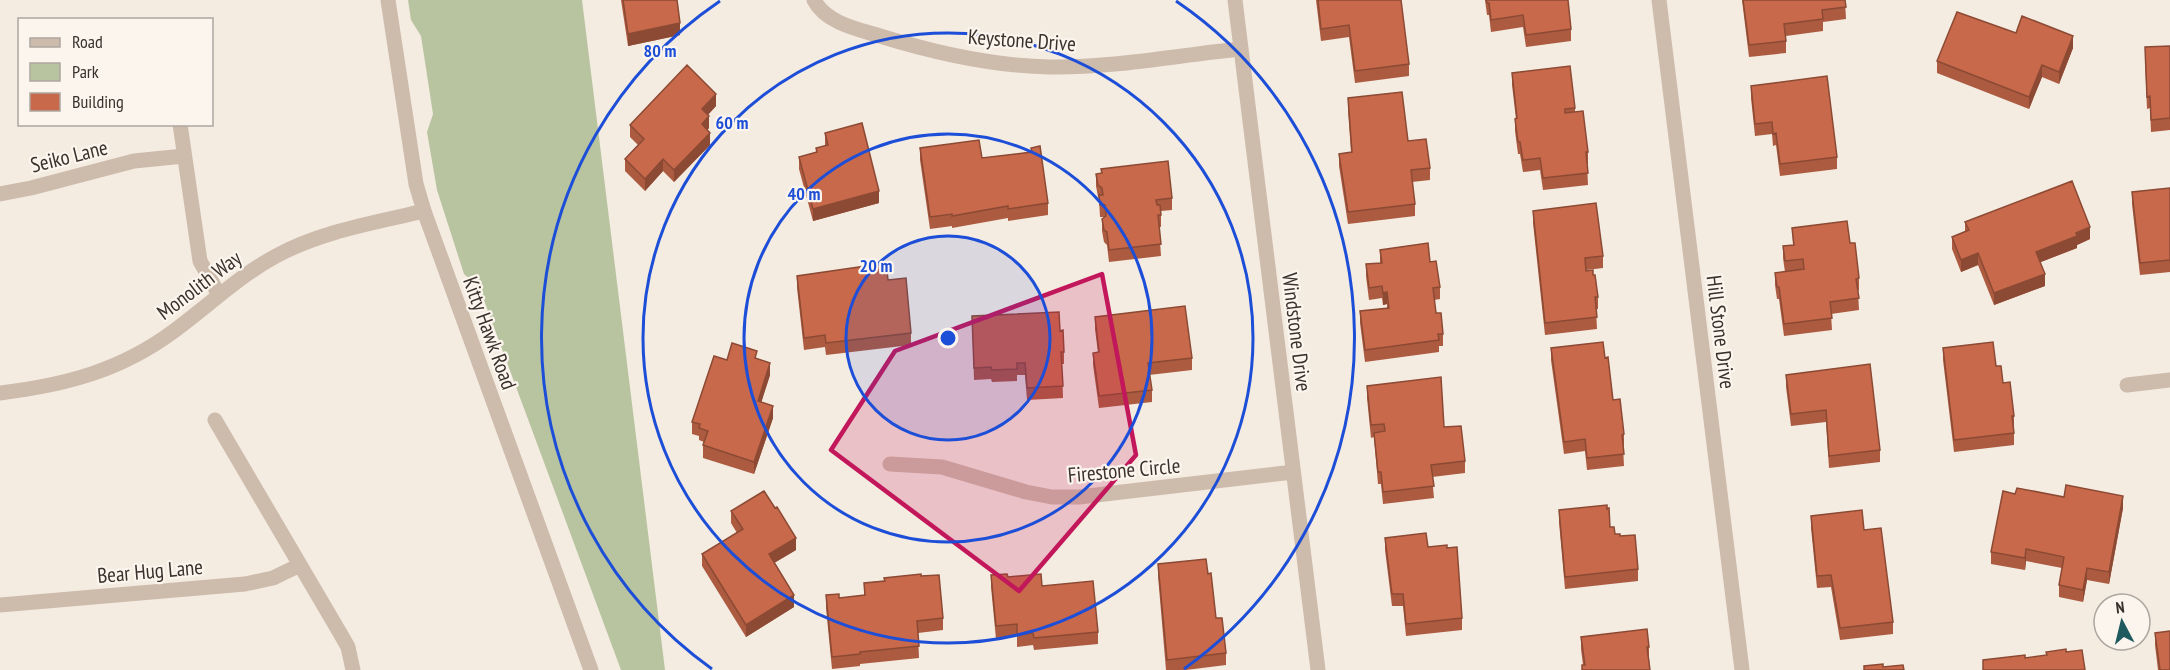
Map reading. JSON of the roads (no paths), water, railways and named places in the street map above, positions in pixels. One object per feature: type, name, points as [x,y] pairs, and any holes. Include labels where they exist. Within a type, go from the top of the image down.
[{"type":"street","name":"Kitty Hawk Road","points":[[388,0],[416,184],[424,211],[591,670]]},
{"type":"street","name":"Keystone Drive","points":[[814,0],[818,8],[826,15],[848,26],[929,50],[971,59],[1012,64],[1050,67],[1087,66],[1241,49]]},
{"type":"street","name":"Windstone Drive","points":[[1235,0],[1318,670]]},
{"type":"street","name":"Hill Stone Drive","points":[[1659,0],[1742,670]]},
{"type":"street","points":[[180,126],[200,261],[219,296]]},
{"type":"street","name":"Seiko Lane","points":[[0,194],[134,161],[184,156]]},
{"type":"street","name":"Monolith Way","points":[[0,393],[72,381],[108,369],[141,353],[172,333],[247,274],[277,255],[334,232],[424,211]]},
{"type":"street","points":[[2127,385],[2170,380]]},
{"type":"street","points":[[215,420],[348,647],[352,670]]},
{"type":"street","name":"Firestone Circle","points":[[890,464],[942,467],[1026,492],[1070,497],[1100,496],[1293,472]]},
{"type":"street","name":"Bear Hug Lane","points":[[0,605],[245,584],[273,578],[300,565]]}]
